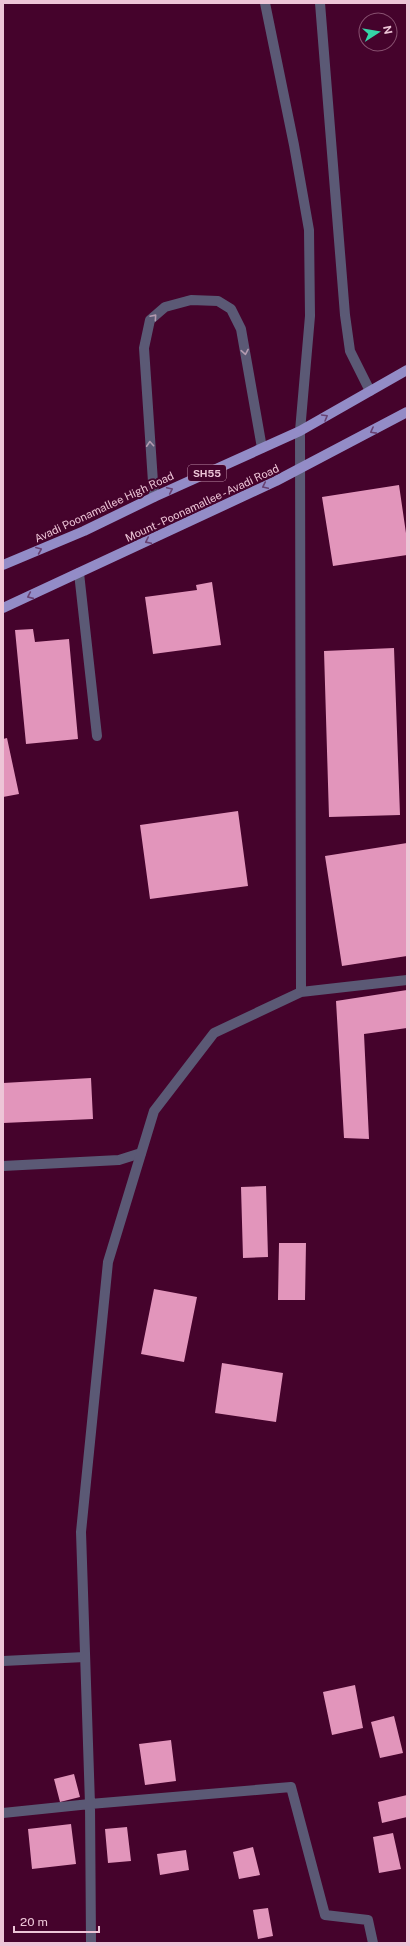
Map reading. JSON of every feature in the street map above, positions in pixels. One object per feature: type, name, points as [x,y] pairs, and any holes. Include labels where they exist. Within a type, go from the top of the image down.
[{"type":"main road","name":"Avadi Poonamallee High Road","points":[[3,565],[84,532],[154,497],[300,431],[407,370]]},
{"type":"main road","name":"Mount - Poonamallee - Avadi Road","points":[[3,608],[300,469],[407,412]]},
{"type":"street","points":[[265,3],[294,145],[309,230],[310,316],[300,431],[301,992]]},
{"type":"street","points":[[320,3],[345,315],[350,351],[370,391]]},
{"type":"street","points":[[154,497],[144,348],[150,320],[165,307],[191,300],[218,301],[231,309],[241,330],[262,448]]},
{"type":"street","points":[[79,573],[97,736]]},
{"type":"street","points":[[91,1943],[90,1804],[82,1532],[108,1262],[154,1110],[214,1033],[301,992],[407,980]]},
{"type":"street","points":[[3,1166],[119,1160],[141,1153]]},
{"type":"street","points":[[3,1661],[85,1657]]},
{"type":"street","points":[[3,1813],[291,1787],[325,1915],[368,1920],[373,1943]]},
{"type":"building","points":[[399,485],[407,540],[407,555],[333,566],[322,497]]},
{"type":"building","points":[[212,582],[221,645],[153,654],[145,597],[197,590],[196,585]]},
{"type":"building","points":[[33,629],[35,642],[69,639],[78,739],[26,744],[15,630]]},
{"type":"building","points":[[394,648],[400,815],[329,817],[324,651]]},
{"type":"building","points":[[7,738],[19,794],[3,797],[3,739]]},
{"type":"building","points":[[238,811],[248,886],[150,899],[140,825]]},
{"type":"building","points":[[407,843],[407,956],[342,966],[325,856]]},
{"type":"building","points":[[407,990],[407,1028],[364,1034],[369,1139],[344,1138],[336,1001]]},
{"type":"building","points":[[91,1078],[93,1119],[3,1123],[3,1083]]},
{"type":"building","points":[[266,1186],[268,1257],[243,1258],[241,1187]]},
{"type":"building","points":[[279,1243],[306,1243],[305,1300],[278,1300]]},
{"type":"building","points":[[154,1289],[197,1297],[184,1362],[141,1354]]},
{"type":"building","points":[[222,1363],[283,1373],[276,1422],[215,1413]]},
{"type":"building","points":[[355,1685],[363,1728],[332,1735],[323,1692]]},
{"type":"building","points":[[394,1716],[403,1753],[380,1758],[371,1722]]},
{"type":"building","points":[[171,1740],[176,1781],[145,1785],[139,1744]]},
{"type":"building","points":[[74,1774],[80,1797],[60,1802],[54,1779]]},
{"type":"building","points":[[407,1795],[407,1817],[382,1823],[378,1802]]},
{"type":"building","points":[[71,1824],[76,1864],[32,1869],[28,1829]]},
{"type":"building","points":[[127,1827],[131,1861],[108,1863],[105,1829]]},
{"type":"building","points":[[393,1833],[401,1869],[379,1873],[373,1837]]},
{"type":"building","points":[[253,1847],[260,1875],[239,1879],[233,1852]]},
{"type":"building","points":[[186,1850],[189,1870],[160,1875],[157,1854]]},
{"type":"building","points":[[268,1908],[273,1936],[258,1939],[253,1910]]}]
